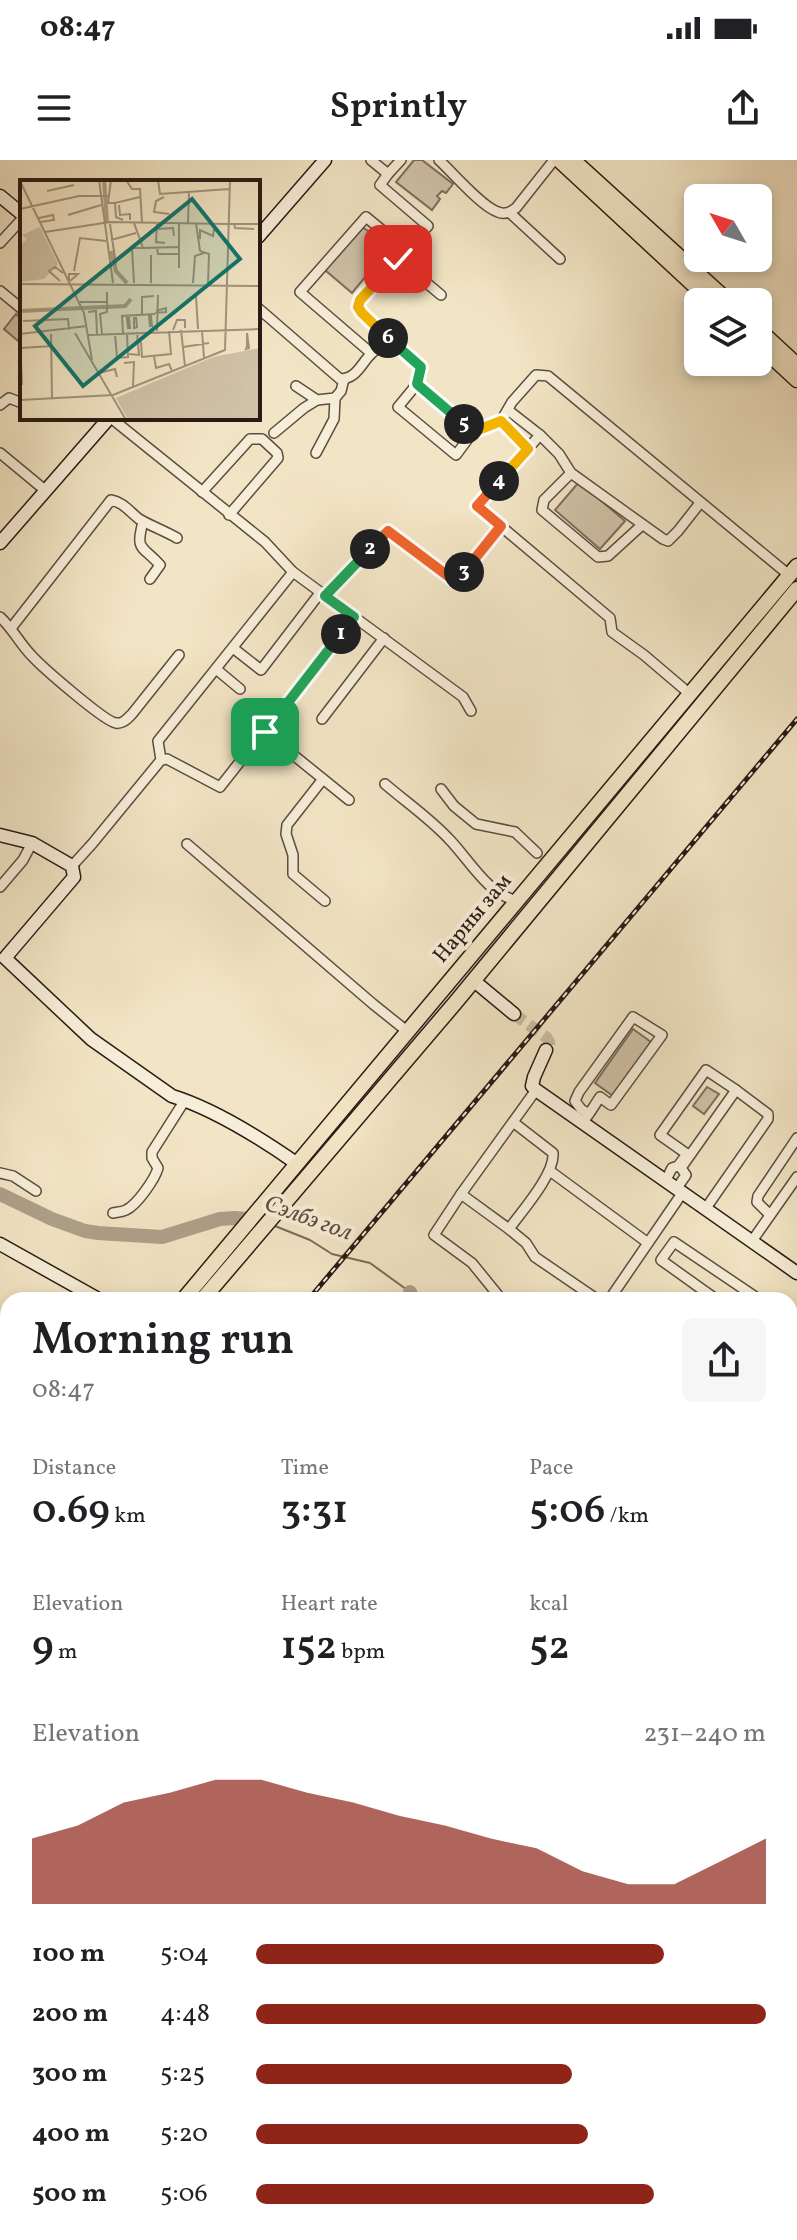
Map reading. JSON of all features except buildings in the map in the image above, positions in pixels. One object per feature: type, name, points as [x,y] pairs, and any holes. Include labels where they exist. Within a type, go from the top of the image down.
[{"type":"main road","points":[[556,160],[697,288]]},
{"type":"main road","points":[[573,160],[714,288]]},
{"type":"main road","points":[[772,342],[797,365]]},
{"type":"main road","points":[[772,357],[797,380]]},
{"type":"main road","name":"Нарны зам","points":[[191,1292],[289,1197],[471,983],[793,571]]},
{"type":"main road","name":"Нарны зам","points":[[207,1292],[272,1192],[296,1163],[517,901],[797,589]]},
{"type":"main road","points":[[410,1030],[421,1032],[425,1038]]},
{"type":"street","points":[[260,235],[325,160]]},
{"type":"street","points":[[371,160],[388,174]]},
{"type":"street","points":[[401,160],[380,185],[428,226],[360,300],[358,307],[390,341],[421,367],[417,384],[398,407],[456,455],[473,432],[501,421],[536,375],[548,376],[700,503],[793,571]]},
{"type":"street","points":[[439,160],[485,204],[499,213],[510,213],[516,208],[556,160]]},
{"type":"street","points":[[0,196],[20,215]]},
{"type":"street","points":[[510,213],[560,259]]},
{"type":"street","points":[[371,353],[300,292],[366,217],[406,250]]},
{"type":"street","points":[[0,243],[20,219]]},
{"type":"street","points":[[398,259],[441,295]]},
{"type":"street","points":[[2,288],[20,307]]},
{"type":"street","points":[[260,310],[340,379],[353,375],[371,353],[390,341]]},
{"type":"street","points":[[316,453],[334,419],[335,398],[341,391],[344,379]]},
{"type":"street","points":[[417,384],[473,432]]},
{"type":"street","points":[[296,386],[317,400]]},
{"type":"street","points":[[0,405],[9,398],[20,402]]},
{"type":"street","points":[[274,433],[317,400],[335,398]]},
{"type":"street","points":[[508,410],[540,435],[559,454],[571,473],[668,541],[700,503]]},
{"type":"street","points":[[0,543],[108,420]]},
{"type":"street","points":[[112,420],[265,542],[293,572],[463,697],[471,711]]},
{"type":"street","points":[[501,421],[528,449]]},
{"type":"street","points":[[540,435],[477,506],[610,618],[612,632],[684,689]]},
{"type":"street","points":[[202,492],[250,439],[262,439],[277,453],[278,458],[229,515]]},
{"type":"street","points":[[0,453],[46,491]]},
{"type":"street","points":[[571,473],[544,500],[542,510],[598,557],[608,556],[642,525]]},
{"type":"street","points":[[12,627],[111,500],[118,501],[143,522],[177,538]]},
{"type":"street","points":[[143,522],[138,541],[160,565],[150,579]]},
{"type":"street","points":[[233,648],[261,670],[323,594],[388,531],[456,582],[501,526]]},
{"type":"street","points":[[161,760],[158,741],[293,572]]},
{"type":"street","points":[[0,617],[12,627],[32,656],[88,704],[117,723],[124,722],[132,714],[179,655]]},
{"type":"street","points":[[72,866],[161,760],[167,759],[220,787],[354,617]]},
{"type":"street","points":[[322,719],[384,638]]},
{"type":"street","points":[[216,669],[240,689]]},
{"type":"street","points":[[265,732],[349,800]]},
{"type":"street","points":[[323,779],[290,822],[286,834],[293,855],[293,874],[325,901]]},
{"type":"street","points":[[385,784],[447,837],[492,887],[517,901]]},
{"type":"street","points":[[441,789],[454,806],[476,824],[515,832],[537,853]]},
{"type":"street","points":[[0,835],[32,843],[72,866],[74,877],[3,960],[91,1039],[172,1096],[222,1119],[296,1163]]},
{"type":"street","points":[[0,887],[23,860],[32,843]]},
{"type":"street","points":[[187,844],[373,1004],[410,1030]]},
{"type":"street","points":[[471,983],[512,1015]]},
{"type":"street","points":[[633,1017],[662,1035],[611,1105],[600,1097],[586,1118],[575,1101],[579,1092],[633,1017]]},
{"type":"street","points":[[546,1050],[534,1077],[532,1086],[536,1090],[586,1118],[675,1187],[797,1273]]},
{"type":"street","points":[[675,1187],[666,1175],[687,1154],[660,1135],[706,1070],[768,1114],[768,1119],[706,1208]]},
{"type":"street","points":[[496,1292],[472,1263],[434,1235],[536,1090]]},
{"type":"street","points":[[618,1292],[650,1240],[675,1187],[686,1175],[681,1168],[736,1090]]},
{"type":"street","points":[[113,1213],[131,1207],[156,1177],[158,1168],[152,1152],[185,1100]]},
{"type":"street","points":[[509,1229],[550,1171],[554,1157],[513,1122]]},
{"type":"street","points":[[770,1215],[757,1202],[758,1196],[797,1138]]},
{"type":"street","points":[[550,1171],[668,1250]]},
{"type":"street","points":[[0,1173],[13,1176],[36,1191]]},
{"type":"street","points":[[752,1241],[797,1177]]},
{"type":"street","points":[[461,1194],[526,1243],[535,1257],[586,1292]]},
{"type":"street","points":[[706,1292],[661,1260],[674,1242],[748,1292]]},
{"type":"street","points":[[0,1244],[86,1292]]},
{"type":"shaded area","points":[[414,160],[422,160],[453,184],[446,193],[442,191],[437,196],[440,199],[432,210],[396,182]]},
{"type":"shaded area","points":[[361,226],[390,247],[352,293],[325,270]]},
{"type":"shaded area","points":[[16,314],[20,317],[18,341],[4,329]]},
{"type":"shaded area","points":[[579,482],[625,521],[600,549],[555,510]]},
{"type":"shaded area","points":[[633,1029],[651,1042],[613,1096],[595,1083]]},
{"type":"shaded area","points":[[707,1087],[719,1094],[704,1114],[693,1106]]},
{"type":"waterway","name":"Сэлбэ гол","points":[[0,1194],[52,1219],[98,1233],[162,1237],[220,1219],[259,1220]]},
{"type":"waterway","name":"Сэлбэ гол","points":[[275,1226],[310,1240],[332,1254],[370,1263],[410,1292]]},
{"type":"tunnel","points":[[514,1014],[546,1037],[549,1044],[546,1050]]},
{"type":"railway","points":[[315,1292],[797,719]]},
{"type":"route","points":[[265,732],[354,617],[325,596],[388,531],[456,582],[501,526],[477,506],[528,449],[501,421],[473,432],[417,384],[421,367],[362,313],[358,307],[360,300],[398,259]]}]
